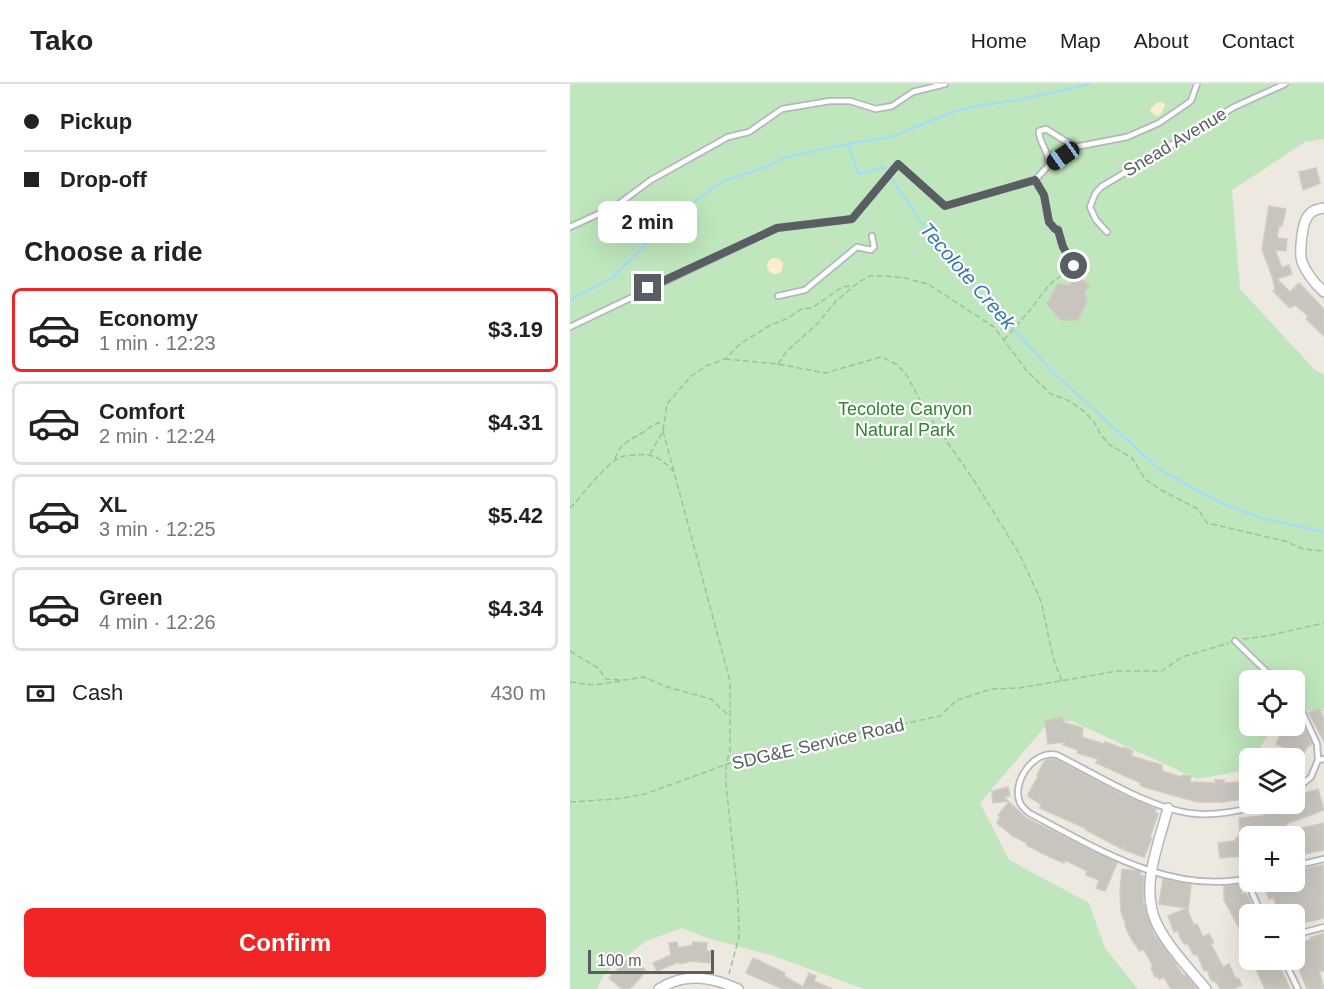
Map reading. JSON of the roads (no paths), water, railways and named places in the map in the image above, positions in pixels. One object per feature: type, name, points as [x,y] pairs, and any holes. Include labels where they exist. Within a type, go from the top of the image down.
[{"type":"street","points":[[1324,208],[1312,211],[1305,218],[1300,252],[1301,260],[1312,282],[1324,291]]},
{"type":"street","points":[[1168,808],[1152,871],[1149,897],[1155,921],[1164,936],[1206,989]]},
{"type":"street","points":[[659,989],[668,983],[696,977],[726,983],[738,989]]},
{"type":"lane","points":[[570,227],[616,206],[651,180],[728,137],[749,132],[783,109],[830,100],[850,101],[876,109],[892,106],[914,92],[945,84]]},
{"type":"lane","points":[[570,327],[777,228],[852,219],[898,164],[945,206],[1035,180],[1049,165],[1075,147],[1127,137],[1159,123],[1191,101],[1197,84]]},
{"type":"lane","name":"Snead Avenue","points":[[1107,232],[1096,220],[1090,207],[1095,194],[1101,187],[1234,107],[1285,84]]},
{"type":"lane","points":[[1049,165],[1048,153],[1039,137],[1039,130],[1046,129],[1075,147]]},
{"type":"lane","points":[[1035,180],[1044,195],[1049,222],[1058,230],[1063,247],[1074,266]]},
{"type":"lane","points":[[778,296],[805,290],[857,247],[871,250],[874,247],[872,236]]},
{"type":"lane","points":[[1235,641],[1265,670]]},
{"type":"lane","points":[[1305,718],[1317,744],[1317,760],[1311,777],[1305,782]]},
{"type":"lane","points":[[1239,810],[1228,813],[1189,813],[1168,808],[1134,795],[1049,753],[1040,756],[1027,767],[1019,787],[1021,806],[1029,813],[1122,861],[1152,871],[1196,880],[1239,878]]},
{"type":"lane","points":[[1317,760],[1324,759]]},
{"type":"lane","points":[[1305,863],[1324,859]]},
{"type":"lane","points":[[1305,932],[1324,927]]},
{"type":"lane","points":[[1289,970],[1298,989]]},
{"type":"waterway","points":[[848,144],[891,137],[950,113],[976,106],[1018,100],[1091,84]]},
{"type":"waterway","name":"Tecolote Creek","points":[[570,300],[613,277],[671,219],[723,181],[766,167],[787,157],[848,144],[859,174],[884,167],[938,247],[986,300],[1054,373],[1160,470],[1221,503],[1261,518],[1324,532]]},
{"type":"park label","name":"Tecolote Canyon Natural Park","points":[[905,419]]}]
